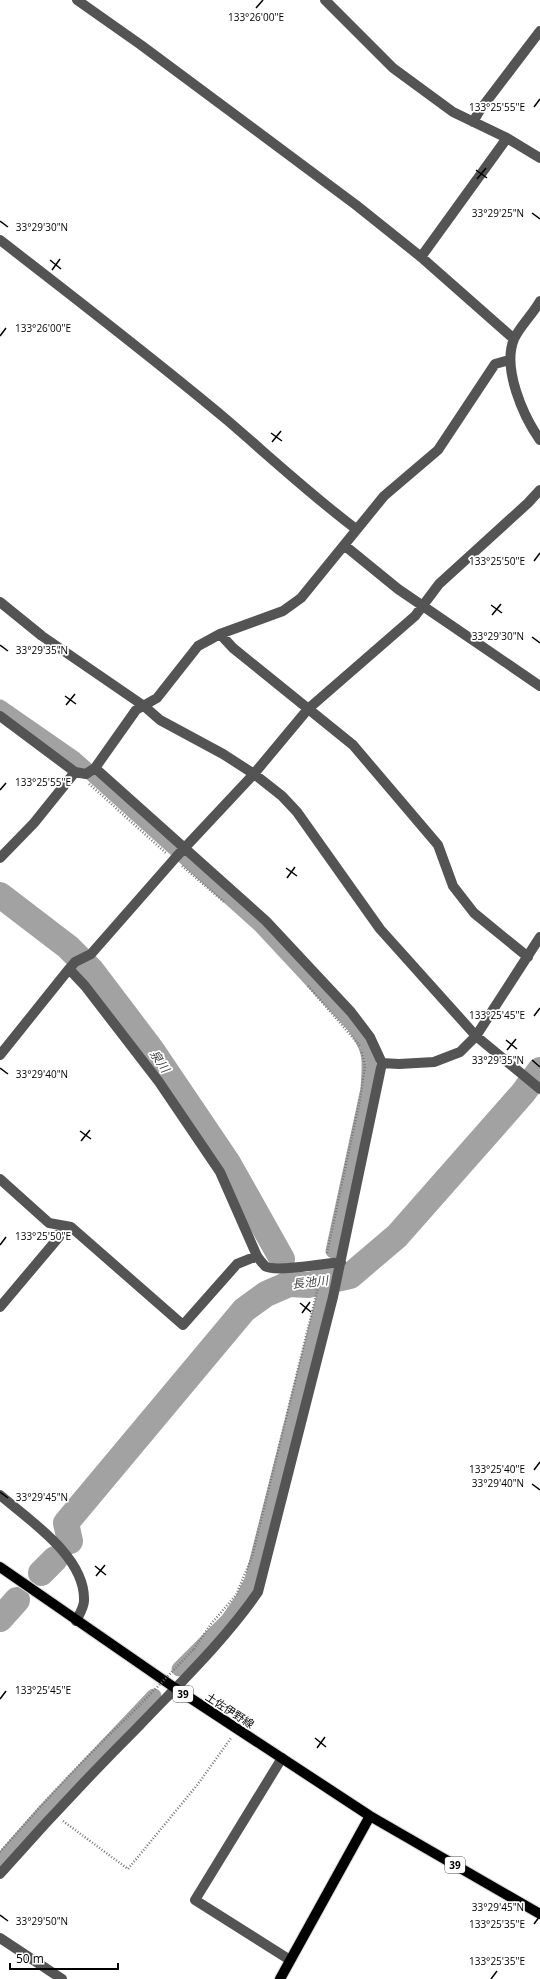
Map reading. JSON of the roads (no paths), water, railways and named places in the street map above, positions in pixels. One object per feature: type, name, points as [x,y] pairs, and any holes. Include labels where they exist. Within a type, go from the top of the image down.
[{"type":"main road","name":"土佐伊野線","points":[[0,1567],[175,1688],[370,1816],[540,1914]]},
{"type":"main road","points":[[280,1979],[370,1816]]},
{"type":"street","points":[[77,0],[141,45],[356,205],[421,257],[514,339]]},
{"type":"street","points":[[325,0],[393,68],[453,112],[507,138],[540,158]]},
{"type":"street","points":[[473,122],[480,110],[540,31]]},
{"type":"street","points":[[421,257],[507,138]]},
{"type":"street","points":[[0,240],[152,359],[228,421],[321,503],[356,529]]},
{"type":"street","points":[[538,308],[514,339],[509,360],[518,398],[532,429],[540,440]]},
{"type":"street","points":[[0,858],[34,823],[76,772],[91,770],[136,710],[157,698],[198,646],[220,634],[283,611],[301,598],[384,496],[438,450],[495,364],[509,360]]},
{"type":"street","points":[[0,1055],[72,965],[87,956],[179,853],[254,774],[308,708],[415,616],[439,584],[528,503],[540,490]]},
{"type":"street","points":[[344,545],[398,589],[540,686]]},
{"type":"street","points":[[0,602],[42,636],[144,706],[160,720],[223,754],[254,774],[282,796],[297,812],[380,929],[476,1036],[519,1074],[540,1089]]},
{"type":"street","points":[[220,634],[233,648],[353,745],[438,845],[453,886],[474,913],[528,957]]},
{"type":"street","points":[[0,716],[76,772]]},
{"type":"street","points":[[0,1874],[53,1813],[237,1622],[258,1592],[333,1297],[382,1063],[370,1037],[351,1012],[266,922],[179,853],[91,770]]},
{"type":"street","points":[[382,1063],[399,1064],[434,1062],[460,1052],[476,1036],[540,937]]},
{"type":"street","points":[[72,965],[85,986],[159,1082],[220,1172],[257,1256],[266,1266],[274,1268],[325,1264],[340,1266]]},
{"type":"street","points":[[0,1179],[49,1223],[71,1227],[183,1325],[237,1264],[257,1256]]},
{"type":"street","points":[[0,1307],[59,1237],[60,1225]]},
{"type":"street","points":[[0,1495],[54,1541],[69,1558],[82,1584],[83,1590],[84,1602],[76,1621]]},
{"type":"street","points":[[282,1758],[195,1900],[290,1960]]},
{"type":"street","points":[[0,1938],[62,1979]]},
{"type":"waterway","points":[[0,707],[75,759],[260,925],[354,1026],[360,1035],[367,1049],[369,1062],[368,1089],[333,1251]]},
{"type":"waterway","name":"泉川","points":[[0,895],[68,947],[92,971],[151,1049],[228,1163],[282,1259]]},
{"type":"waterway","name":"泉川","points":[[70,1541],[66,1523],[244,1310],[266,1294],[289,1284],[308,1285],[350,1276],[397,1236],[523,1093],[540,1070]]},
{"type":"waterway","points":[[179,1669],[228,1620],[242,1600],[252,1580],[329,1275]]},
{"type":"waterway","name":"長池川","points":[[41,1573],[55,1559]]},
{"type":"waterway","name":"長池川","points":[[0,1619],[17,1600]]},
{"type":"waterway","points":[[0,1862],[45,1811],[154,1696]]}]
